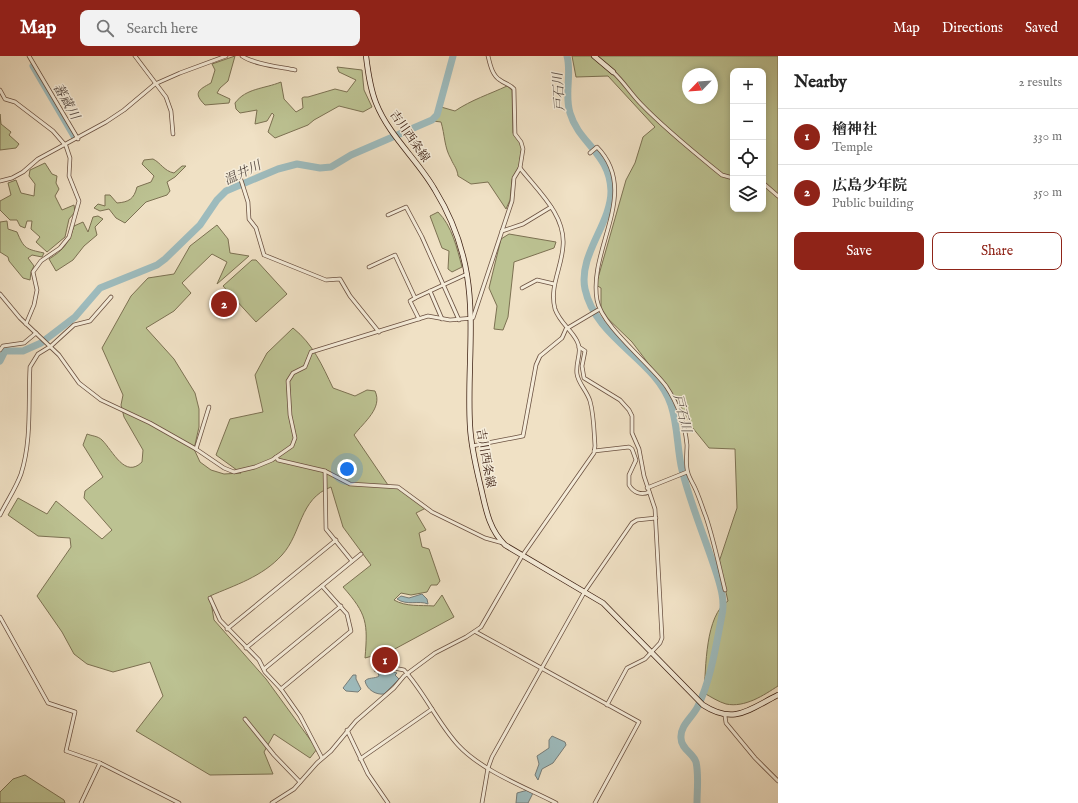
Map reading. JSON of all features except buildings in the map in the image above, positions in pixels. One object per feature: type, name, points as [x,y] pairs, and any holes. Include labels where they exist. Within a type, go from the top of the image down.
[{"type":"main road","name":"吉川西条線","points":[[366,56],[370,82],[376,104],[400,142],[435,190],[450,218],[461,249],[467,274],[470,318],[470,425],[472,446],[490,526],[503,543],[522,556],[585,591],[616,614],[703,705],[725,716]]},
{"type":"main road","points":[[594,56],[613,72]]},
{"type":"main road","points":[[725,716],[743,713],[778,695]]},
{"type":"street","points":[[29,56],[78,139]]},
{"type":"street","points":[[135,56],[166,97],[170,111],[173,134]]},
{"type":"street","points":[[0,181],[12,178],[23,172],[38,159],[78,139],[124,110],[155,84],[226,56]]},
{"type":"street","points":[[242,56],[258,63],[263,62],[295,70]]},
{"type":"street","points":[[0,294],[26,324],[49,345],[79,383],[101,400],[150,423],[196,449],[224,468],[234,472],[255,467],[276,457],[292,446],[295,438],[290,415],[288,381],[290,376],[305,367],[311,352],[428,316],[459,320],[473,318],[512,201],[514,178],[520,168],[523,149],[516,134],[514,89],[510,85],[500,81],[495,76],[488,56]]},
{"type":"street","points":[[613,72],[624,82],[641,104],[657,119],[722,175],[730,177]]},
{"type":"street","points":[[0,90],[5,99],[15,102],[53,131],[66,146],[70,158],[69,176],[79,201],[77,213],[73,218],[69,237],[60,248],[42,261],[33,272],[37,290],[34,305],[26,324]]},
{"type":"street","points":[[590,153],[597,147],[603,152],[611,172],[616,198],[597,265],[596,293],[599,310],[657,375],[674,400],[684,427],[687,472],[706,518],[725,590]]},
{"type":"street","points":[[520,168],[552,207],[560,226],[564,246],[554,284],[555,308],[566,329],[574,336],[579,347],[584,351],[582,366],[584,378],[620,400],[629,410],[632,416],[632,433],[639,449],[648,490],[654,502],[662,633],[660,642],[645,659],[627,668],[607,705]]},
{"type":"street","points":[[241,180],[248,202],[249,219],[256,228],[264,255],[326,280],[340,279],[350,296],[379,332]]},
{"type":"street","points":[[766,186],[778,196]]},
{"type":"street","points":[[388,215],[406,207],[422,237],[459,320]]},
{"type":"street","points":[[502,231],[523,224],[552,207]]},
{"type":"street","points":[[369,266],[395,255],[415,298]]},
{"type":"street","points":[[419,319],[410,301],[467,274]]},
{"type":"street","points":[[522,288],[537,280],[554,284]]},
{"type":"street","points":[[430,291],[442,319]]},
{"type":"street","points":[[0,515],[15,488],[24,463],[28,431],[30,367],[38,354],[74,325],[90,321],[111,297]]},
{"type":"street","points":[[472,446],[523,436],[540,356],[562,338],[566,329],[598,310]]},
{"type":"street","points":[[0,350],[3,346],[24,343],[36,333]]},
{"type":"street","points":[[272,803],[294,789],[322,758],[331,751],[347,730],[408,673],[435,653],[476,632],[481,627],[522,556],[590,460],[594,451],[590,402],[577,376],[579,347]]},
{"type":"street","points":[[196,449],[209,407]]},
{"type":"street","points":[[594,451],[628,447],[632,449],[636,460],[629,475],[629,485],[637,493],[645,494],[648,490],[687,472]]},
{"type":"street","points":[[276,457],[278,460],[325,471],[350,484],[398,487],[432,512],[485,538],[503,543]]},
{"type":"street","points":[[325,471],[326,529],[352,562]]},
{"type":"street","points":[[482,803],[488,768],[492,757],[585,591],[632,523],[637,520],[656,518]]},
{"type":"street","points":[[227,629],[336,540]]},
{"type":"street","points":[[246,648],[361,554]]},
{"type":"street","points":[[281,689],[351,631],[348,614],[322,586]]},
{"type":"street","points":[[210,598],[220,620],[227,629],[259,660],[264,669],[281,689],[300,716],[322,758]]},
{"type":"street","points":[[264,669],[340,606]]},
{"type":"street","points":[[0,617],[48,703],[76,712],[66,751],[100,763],[179,803]]},
{"type":"street","points":[[0,626],[4,623]]},
{"type":"street","points":[[476,632],[542,670],[639,722],[595,803]]},
{"type":"street","points":[[376,670],[389,667],[404,670],[408,673],[458,745],[488,768],[556,803]]},
{"type":"street","points":[[360,759],[432,709]]},
{"type":"street","points":[[725,716],[726,723],[755,758],[778,782]]},
{"type":"street","points":[[245,719],[274,755],[300,782]]},
{"type":"street","points":[[347,730],[360,759],[375,786],[388,803]]},
{"type":"street","points":[[81,803],[100,763]]},
{"type":"green space","points":[[235,56],[228,81],[217,93],[230,99],[229,103],[205,105],[198,95],[200,90],[211,83],[215,70],[212,64]]},
{"type":"green space","points":[[572,56],[778,56],[778,686],[754,700],[740,704],[726,704],[704,693],[706,657],[711,630],[720,608],[728,601],[719,562],[737,508],[735,449],[709,448],[692,427],[680,405],[632,342],[601,312],[601,288],[596,285],[626,180],[635,163],[643,137],[655,127],[608,76],[576,77]]},
{"type":"green space","points":[[337,67],[362,70],[364,90],[372,107],[363,112],[339,106],[308,125],[275,138],[268,132],[274,115],[272,113],[267,121],[255,124],[257,110],[240,113],[236,109],[235,103],[244,94],[281,82],[284,99],[296,112],[303,108],[302,98],[304,97],[335,89],[347,92],[356,80],[339,72]]},
{"type":"green space","points":[[507,86],[512,90],[513,133],[522,146],[519,167],[512,179],[510,200],[506,209],[488,182],[471,184],[458,176],[447,150],[441,122],[433,121],[441,107],[455,111],[474,100]]},
{"type":"green space","points":[[0,114],[1,124],[11,132],[9,135],[19,144],[16,148],[0,150]]},
{"type":"green space","points":[[153,159],[168,171],[174,173],[182,166],[186,166],[175,177],[167,182],[170,191],[167,195],[146,202],[125,223],[116,218],[109,209],[100,211],[94,208],[98,204],[105,206],[105,195],[110,195],[117,203],[128,201],[133,197],[137,187],[151,182],[154,176],[142,164],[144,160]]},
{"type":"green space","points":[[45,163],[52,174],[57,176],[56,183],[59,189],[55,196],[62,210],[74,205],[75,212],[69,219],[65,237],[47,252],[36,242],[40,237],[31,229],[32,221],[27,221],[25,228],[20,226],[17,220],[10,220],[0,210],[0,201],[11,195],[8,183],[16,180],[21,193],[34,196],[35,184],[29,176],[30,170]]},
{"type":"green space","points":[[438,212],[447,224],[456,245],[462,267],[452,272],[448,269],[449,251],[442,248],[430,216]]},
{"type":"green space","points":[[98,216],[103,219],[95,227],[97,235],[84,246],[73,260],[56,271],[49,259],[59,252],[65,245],[74,226],[83,222],[88,232],[93,217]]},
{"type":"green space","points":[[7,221],[8,229],[17,232],[26,247],[44,253],[42,257],[32,255],[28,258],[34,266],[31,272],[30,280],[23,278],[9,261],[8,257],[0,252],[0,222]]},
{"type":"green space","points":[[217,225],[228,239],[230,253],[249,256],[217,284],[227,262],[212,254],[182,283],[191,293],[174,311],[146,328],[174,359],[195,393],[199,409],[199,427],[194,449],[200,462],[211,470],[224,474],[241,473],[216,455],[230,419],[263,412],[255,375],[267,353],[293,328],[312,348],[333,388],[355,396],[367,390],[375,391],[377,397],[375,409],[354,435],[388,485],[402,489],[426,508],[416,513],[426,530],[419,533],[422,547],[429,549],[440,581],[437,585],[431,585],[427,592],[411,595],[401,593],[394,600],[408,605],[434,606],[442,595],[454,617],[391,651],[365,658],[366,627],[364,620],[357,605],[343,587],[371,565],[343,527],[331,487],[321,492],[307,508],[289,546],[274,563],[248,580],[210,596],[214,620],[266,679],[317,749],[310,758],[274,734],[264,752],[273,774],[210,775],[136,731],[163,696],[150,662],[113,672],[87,664],[74,654],[62,632],[37,596],[71,547],[70,538],[38,536],[8,515],[18,498],[47,514],[56,501],[102,539],[112,530],[84,498],[85,491],[103,477],[83,445],[87,434],[100,439],[120,462],[130,467],[136,466],[142,462],[143,450],[124,417],[121,405],[123,395],[102,348],[131,296],[148,278],[174,274],[190,246]]},
{"type":"green space","points":[[509,234],[556,242],[554,248],[514,262],[508,317],[503,330],[494,329],[497,306],[489,288],[501,239]]},
{"type":"green space","points":[[252,260],[256,260],[287,294],[256,322],[223,286]]},
{"type":"green space","points":[[25,775],[64,800],[65,803],[0,803],[0,792],[13,779]]},
{"type":"water","points":[[422,594],[427,599],[428,604],[409,603],[397,599],[401,596],[409,598]]},
{"type":"water","points":[[389,671],[397,673],[395,675],[399,679],[384,694],[375,693],[366,684],[366,680],[379,676],[378,673]]},
{"type":"water","points":[[353,675],[356,675],[356,679],[361,689],[358,692],[346,691],[343,688]]},
{"type":"water","points":[[552,736],[565,742],[566,745],[553,763],[542,769],[538,780],[535,775],[539,764],[537,756],[549,748],[549,740]]},
{"type":"water","points":[[528,790],[533,793],[528,803],[516,803],[517,793]]},
{"type":"waterway","name":"温井川","points":[[0,361],[5,351],[23,351],[41,343],[75,317],[100,288],[157,265],[165,259],[200,225],[217,200],[226,191],[278,169],[297,164],[320,168],[331,167],[351,155],[432,120],[437,115],[453,56]]},
{"type":"waterway","name":"戸石川","points":[[567,56],[569,70],[568,106],[570,113],[574,124],[600,158],[605,167],[609,178],[611,191],[610,203],[606,215],[586,264],[584,276],[585,289],[591,307],[601,322],[613,336],[653,375],[663,389],[671,405],[675,421],[682,470],[717,575],[722,595],[722,615],[713,662],[703,696],[681,733],[683,745],[696,762],[698,777],[697,803]]},
{"type":"waterway","name":"蕃蔵川","points":[[33,66],[74,136]]},
{"type":"place","name":"広島少年院","points":[[224,304]]},
{"type":"place","name":"檜神社","points":[[385,660]]}]
